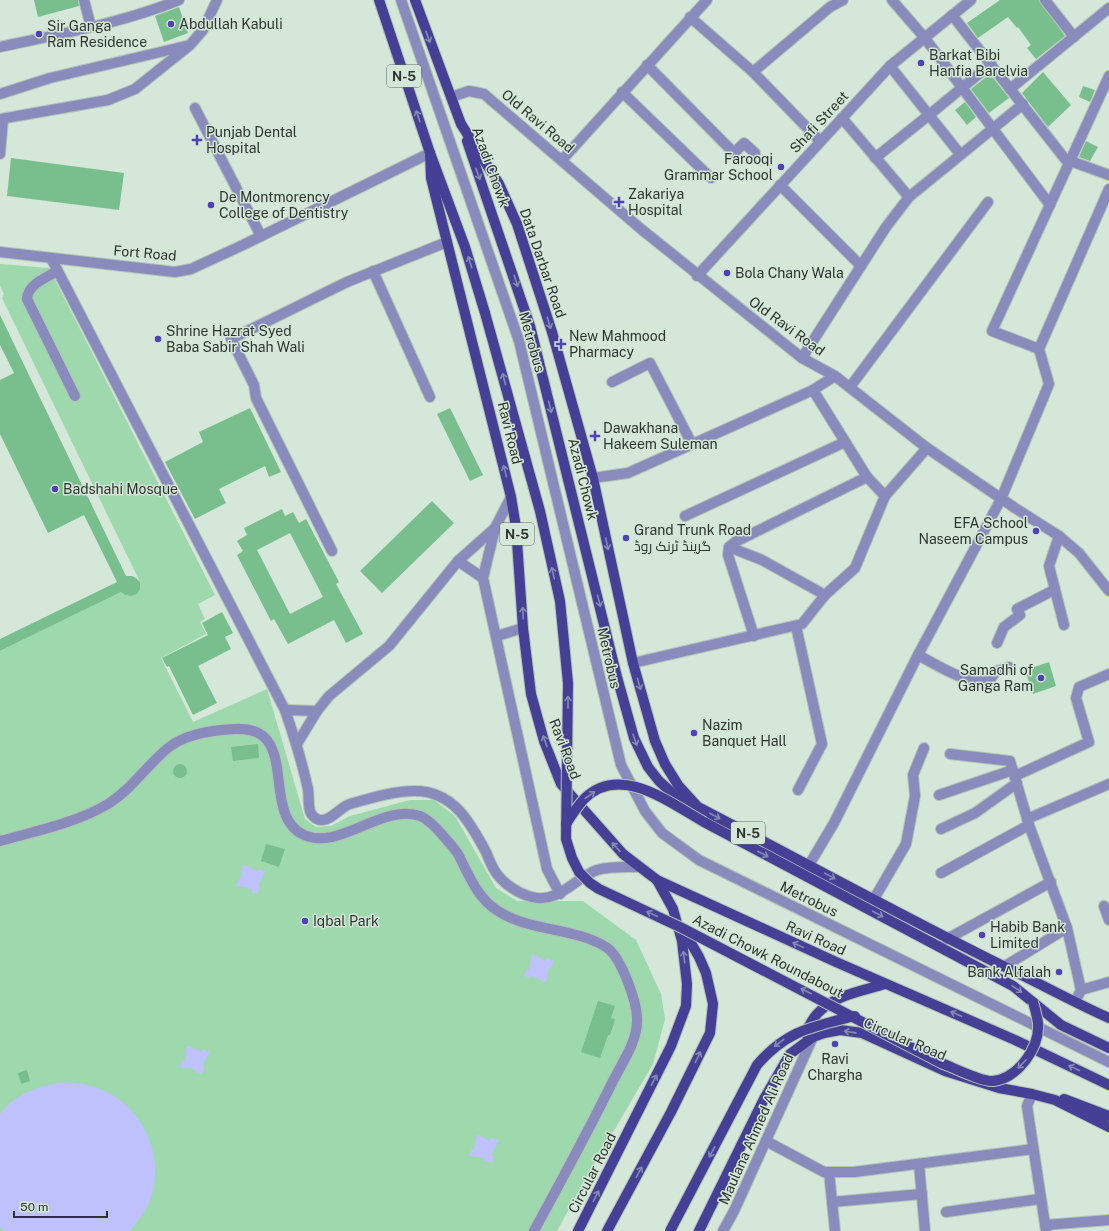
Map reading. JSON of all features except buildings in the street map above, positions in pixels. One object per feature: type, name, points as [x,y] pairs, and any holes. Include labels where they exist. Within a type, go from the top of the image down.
[{"type":"main road","name":"N-5","points":[[378,0],[430,153]]},
{"type":"main road","name":"Data Darbar Road","points":[[415,0],[461,124],[499,184],[517,224],[552,332],[592,478]]},
{"type":"main road","name":"Azadi Chowk","points":[[461,124],[504,244],[530,326],[634,738],[648,767],[659,781],[704,822]]},
{"type":"main road","name":"Ravi Road","points":[[430,153],[431,178],[511,497],[518,546],[523,628],[531,694],[544,741],[561,784],[623,854],[657,880],[885,984],[1015,1040],[1109,1085]]},
{"type":"main road","points":[[430,153],[465,247],[486,313],[540,511],[560,601],[568,683],[566,824]]},
{"type":"main road","name":"N-5","points":[[592,478],[633,663],[655,741],[665,764],[687,796],[698,807],[947,939],[1005,966],[1074,1003],[1109,1018]]},
{"type":"main road","points":[[566,824],[578,806],[589,795],[599,789],[617,784],[645,790],[1000,979],[1018,990],[1061,1025],[1109,1048]]},
{"type":"main road","name":"Azadi Chowk Roundabout","points":[[566,824],[566,839],[572,858],[579,872],[590,883],[855,1016],[941,1063],[992,1081]]},
{"type":"main road","name":"Circular Road","points":[[578,1231],[671,1046],[686,1006],[687,984],[682,941],[673,908],[657,880]]},
{"type":"main road","points":[[606,1231],[671,1112],[710,1033],[713,1004],[706,973],[699,957],[682,928]]},
{"type":"main road","points":[[796,1047],[816,1015],[830,1003],[848,995],[885,984]]},
{"type":"main road","points":[[992,1081],[1016,1070],[1032,1052],[1038,1024],[1032,1002]]},
{"type":"main road","name":"Circular Road","points":[[670,1231],[757,1065],[765,1055],[789,1036],[799,1031],[855,1016]]},
{"type":"main road","name":"Circular Road","points":[[700,1231],[764,1099],[790,1054],[796,1047],[812,1037],[840,1030],[862,1033],[945,1071],[999,1088],[1055,1100],[1109,1126]]},
{"type":"main road","points":[[992,1081],[1038,1090],[1109,1116]]},
{"type":"street","points":[[84,0],[91,27]]},
{"type":"street","points":[[0,48],[44,39],[151,11],[179,0]]},
{"type":"street","points":[[0,154],[1,119],[108,100],[135,90],[190,45],[202,30],[217,0]]},
{"type":"street","name":"Metrobus","points":[[401,0],[519,340],[621,765],[645,811],[662,832],[698,860],[1109,1062]]},
{"type":"street","points":[[562,160],[622,92],[707,0]]},
{"type":"street","points":[[753,72],[830,7],[843,0]]},
{"type":"street","points":[[892,0],[924,37],[1050,205]]},
{"type":"street","name":"Shafi Street","points":[[697,276],[890,66],[924,37],[972,0]]},
{"type":"street","points":[[1045,0],[1074,37]]},
{"type":"street","points":[[1010,89],[1109,8]]},
{"type":"street","points":[[952,15],[1065,159],[1109,175]]},
{"type":"street","points":[[690,17],[753,72],[820,141]]},
{"type":"street","points":[[0,94],[50,78],[190,45]]},
{"type":"street","points":[[875,158],[990,64]]},
{"type":"street","points":[[647,65],[734,153],[744,143],[755,153]]},
{"type":"street","points":[[890,66],[960,154]]},
{"type":"street","points":[[1039,349],[992,331],[1109,76]]},
{"type":"street","name":"Old Ravi Road","points":[[450,97],[469,90],[484,94],[633,223],[697,276],[802,358],[835,376],[927,448],[1001,499],[1059,536],[1079,553],[1109,591]]},
{"type":"street","points":[[622,92],[711,178]]},
{"type":"street","points":[[802,358],[886,227],[909,197],[1022,104]]},
{"type":"street","points":[[195,108],[261,236]]},
{"type":"street","points":[[842,118],[909,197]]},
{"type":"street","name":"Fort Road","points":[[0,252],[175,272],[191,269],[430,153]]},
{"type":"street","points":[[780,185],[861,266]]},
{"type":"street","points":[[808,865],[834,823],[918,655],[1001,499],[1049,384],[1039,349],[1109,189]]},
{"type":"street","points":[[850,387],[988,202]]},
{"type":"street","points":[[332,551],[256,398],[254,385],[231,339],[373,271],[447,242]]},
{"type":"street","points":[[51,258],[285,710],[297,744],[308,791],[310,812],[315,818],[320,820],[326,819],[342,807],[397,792],[416,791],[436,794],[447,799],[464,815],[496,874],[509,885],[533,898],[560,894],[596,871],[610,867],[639,867]]},
{"type":"street","points":[[57,271],[34,286],[28,292],[27,299],[75,396]]},
{"type":"street","points":[[373,271],[430,397]]},
{"type":"street","points":[[612,382],[650,363],[692,444]]},
{"type":"street","points":[[592,478],[628,473],[813,390],[835,376]]},
{"type":"street","points":[[813,390],[867,477],[885,496]]},
{"type":"street","points":[[685,516],[845,442]]},
{"type":"street","points":[[633,663],[802,624],[825,594],[855,568],[885,496],[927,448]]},
{"type":"street","points":[[754,636],[728,555],[729,547],[735,542],[867,477]]},
{"type":"street","points":[[511,497],[495,528],[483,578],[497,636],[513,717],[532,795],[547,869],[560,894]]},
{"type":"street","points":[[297,744],[316,711],[329,696],[389,646],[458,561],[495,528]]},
{"type":"street","points":[[1059,536],[1049,566],[1064,625]]},
{"type":"street","points":[[729,547],[762,560],[825,594]]},
{"type":"street","points":[[458,561],[483,578]]},
{"type":"street","points":[[996,643],[1004,627],[1020,615],[1017,609],[1054,590]]},
{"type":"street","points":[[796,626],[822,744],[798,790]]},
{"type":"street","points":[[497,636],[523,628]]},
{"type":"street","points":[[918,655],[946,670],[980,682],[990,680],[995,672],[1009,667]]},
{"type":"street","points":[[939,796],[1015,777],[1089,742],[1076,698],[1079,687],[1109,674]]},
{"type":"street","points":[[285,710],[316,711]]},
{"type":"street","points":[[0,841],[70,820],[96,810],[128,789],[165,750],[182,740],[212,731],[239,728],[262,734],[270,743],[275,753],[280,795],[287,818],[294,828],[304,835],[318,839],[332,837],[387,818],[407,814],[422,816],[446,838],[456,852],[471,881],[485,902],[500,913],[526,924],[567,931],[608,948],[622,968],[632,994],[637,1021],[631,1046],[588,1132],[534,1231]]},
{"type":"street","points":[[874,899],[906,844],[916,796],[913,775],[924,748]]},
{"type":"street","points":[[950,754],[1010,761],[1028,822],[1067,928],[1081,990],[1074,1003]]},
{"type":"street","points":[[941,828],[975,813],[1015,777]]},
{"type":"street","points":[[941,873],[1028,822],[1109,784]]},
{"type":"street","points":[[947,939],[1051,882]]},
{"type":"street","points":[[1104,906],[1109,920]]},
{"type":"street","points":[[1005,966],[1067,928]]},
{"type":"street","points":[[1081,990],[1109,982]]},
{"type":"street","name":"Maulana Ahmed Ali Road","points":[[723,1231],[734,1211],[812,1037]]},
{"type":"street","points":[[1032,1094],[1026,1106],[1040,1199],[1046,1228],[1109,1220]]},
{"type":"street","points":[[766,1141],[824,1172],[854,1172],[1033,1149]]},
{"type":"street","points":[[919,1164],[925,1231]]},
{"type":"street","points":[[828,1172],[835,1231]]},
{"type":"street","points":[[832,1202],[922,1194]]},
{"type":"street","points":[[946,1212],[1040,1199]]},
{"type":"green space","name":"Iqbal Park","points":[[0,264],[49,268],[215,595],[198,604],[205,619],[200,622],[206,634],[161,658],[193,722],[267,689],[305,819],[316,827],[331,826],[350,816],[410,800],[434,800],[455,816],[496,888],[517,901],[583,901],[636,940],[661,994],[665,1019],[653,1064],[582,1185],[557,1231],[0,1231],[0,651],[121,592],[131,596],[138,590],[140,582],[2,298],[4,294],[0,286]]},
{"type":"water","points":[[243,864],[257,871],[258,869],[265,871],[258,886],[260,887],[258,894],[251,892],[252,889],[236,886],[238,880],[240,880]]},
{"type":"water","points":[[532,954],[545,961],[546,958],[554,961],[551,968],[549,968],[546,983],[532,976],[531,978],[524,976],[527,969],[529,970]]},
{"type":"water","points":[[187,1045],[201,1052],[202,1049],[210,1052],[202,1066],[205,1067],[202,1074],[195,1072],[196,1070],[188,1067],[187,1069],[180,1067],[182,1060],[185,1061]]},
{"type":"water","points":[[66,1082],[94,1087],[117,1098],[130,1109],[141,1122],[148,1137],[153,1153],[155,1170],[154,1187],[147,1207],[130,1231],[4,1231],[0,1227],[0,1114],[6,1106],[30,1091],[48,1085]]},
{"type":"water","points":[[477,1134],[490,1141],[491,1138],[499,1140],[491,1155],[494,1156],[492,1163],[484,1161],[485,1158],[469,1156],[472,1149],[474,1150]]},
{"type":"place","name":"Abdullah Kabuli","points":[[171,24]]},
{"type":"place","name":"Sir Ganga Ram Residence","points":[[39,34]]},
{"type":"place","name":"Barkat Bibi Hanfia Barelvia","points":[[921,63]]},
{"type":"place","name":"Punjab Dental Hospital","points":[[197,140]]},
{"type":"place","name":"Farooqi Grammar School","points":[[781,167]]},
{"type":"place","name":"Zakariya Hospital","points":[[619,202]]},
{"type":"place","name":"De Montmorency College of Dentistry","points":[[211,205]]},
{"type":"place","name":"Bola Chany Wala","points":[[727,273]]},
{"type":"place","name":"Shrine Hazrat Syed Baba Sabir Shah Wali","points":[[158,339]]},
{"type":"place","name":"New Mahmood Pharmacy","points":[[561,344]]},
{"type":"place","name":"Dawakhana Hakeem Suleman","points":[[595,436]]},
{"type":"place","name":"Badshahi Mosque","points":[[55,489]]},
{"type":"place","name":"EFA School Naseem Campus","points":[[1036,531]]},
{"type":"place","name":"Grand Trunk Road گرینڈ ٹرنک روڈ","points":[[626,538]]},
{"type":"place","name":"Samadhi of Ganga Ram","points":[[1041,678]]},
{"type":"place","name":"Nazim Banquet Hall","points":[[694,733]]},
{"type":"place","name":"Iqbal Park","points":[[305,921]]},
{"type":"place","name":"Habib Bank Limited","points":[[982,935]]},
{"type":"place","name":"Bank Alfalah","points":[[1059,972]]},
{"type":"place","name":"Ravi Chargha","points":[[835,1044]]}]
